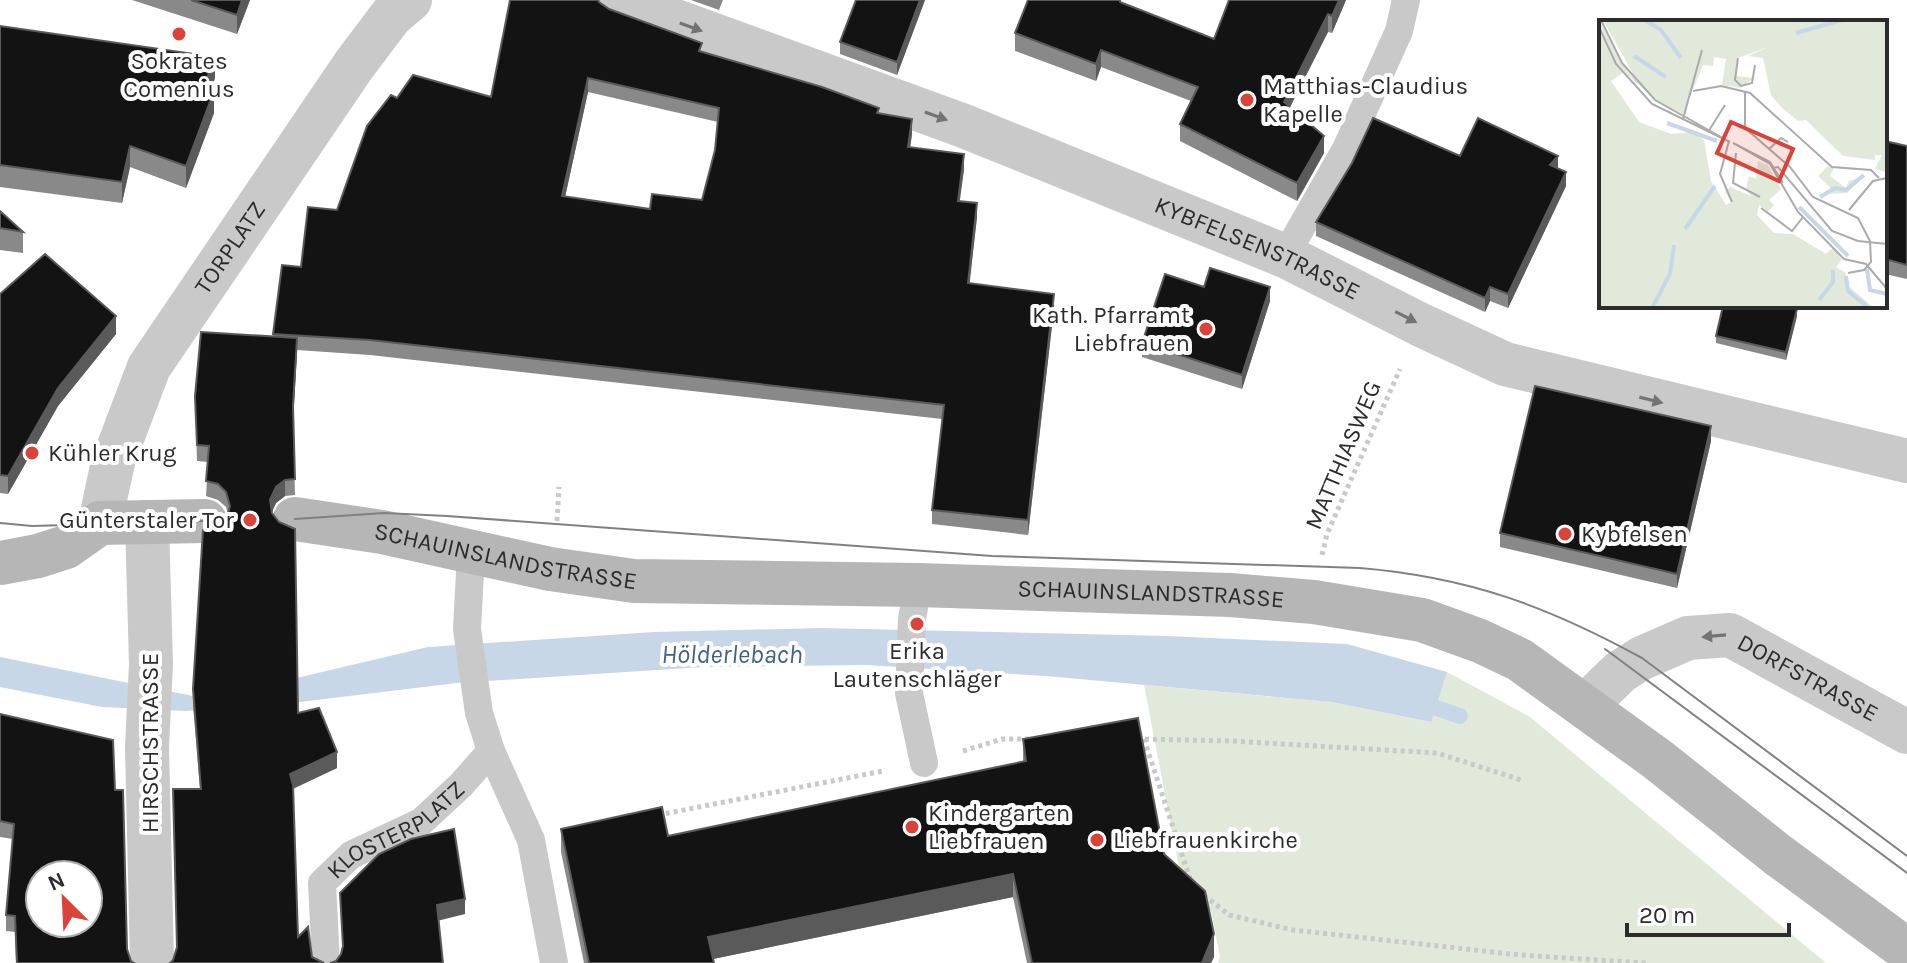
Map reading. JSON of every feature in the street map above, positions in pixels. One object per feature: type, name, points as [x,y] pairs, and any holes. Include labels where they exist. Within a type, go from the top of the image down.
[{"type":"main road","name":"SCHAUINSLANDSTRASSE","points":[[295,519],[382,532],[550,569],[634,581],[915,602],[1230,595],[1314,602],[1422,620],[1480,641],[1520,660],[1657,759],[1778,855],[1907,950]]},
{"type":"main road","points":[[0,563],[66,547],[100,523],[205,521]]},
{"type":"street","name":"TORPLATZ","points":[[100,523],[113,462],[149,367],[354,65],[391,16],[410,0]]},
{"type":"street","name":"KYBFELSENSTRASSE","points":[[618,0],[964,126],[1285,256],[1505,364],[1907,461]]},
{"type":"street","name":"HIRSCHSTRASSE","points":[[147,522],[151,664],[147,747],[152,963]]},
{"type":"street","name":"DORFSTRASSE","points":[[1585,706],[1620,672],[1642,658],[1688,638],[1730,635],[1907,732]]},
{"type":"lane","points":[[1285,256],[1346,149],[1399,31],[1406,0]]},
{"type":"lane","points":[[471,553],[467,629],[479,713],[491,751],[531,840],[554,963]]},
{"type":"lane","points":[[915,602],[909,693],[924,763]]},
{"type":"lane","name":"KLOSTERPLATZ","points":[[326,963],[322,883],[351,855],[421,822],[461,785],[491,751]]},
{"type":"path","name":"MATTHIASWEG","points":[[1314,602],[1327,534],[1399,370]]},
{"type":"path","points":[[657,815],[924,763],[1002,739],[1033,739]]},
{"type":"path","points":[[1128,739],[1231,741],[1437,753],[1524,781]]},
{"type":"path","points":[[1144,739],[1192,885],[1229,915],[1308,932],[1520,955],[1647,963]]},
{"type":"green space","points":[[1447,672],[1530,717],[1826,963],[1218,963],[1220,957],[1211,911],[1183,888],[1144,685],[1331,702],[1430,722]]},
{"type":"water","points":[[820,628],[1167,636],[1347,644],[1447,672],[1431,722],[1331,702],[1046,676],[866,665],[703,667],[457,683],[283,704],[186,711],[102,707],[0,687],[0,657],[193,696],[241,691],[428,647],[654,632]]},
{"type":"building","points":[[191,0],[242,0],[237,15]]},
{"type":"building","points":[[510,0],[598,0],[609,9],[702,43],[699,51],[822,87],[879,108],[877,113],[912,119],[908,147],[964,154],[958,201],[977,203],[968,283],[1054,294],[1028,520],[932,510],[944,405],[370,340],[273,334],[282,265],[301,267],[308,207],[337,210],[367,126],[391,95],[397,98],[413,75],[491,97]],"holes":[[[588,78],[719,108],[715,150],[702,200],[652,194],[650,209],[562,196]]]},
{"type":"building","points":[[856,0],[920,0],[897,62],[840,42]]},
{"type":"building","points":[[1028,0],[1120,0],[1214,39],[1229,0],[1339,0],[1332,16],[1328,14],[1284,102],[1324,136],[1297,183],[1180,124],[1198,87],[1101,50],[1096,64],[1015,33]]},
{"type":"building","points":[[0,26],[215,57],[207,78],[214,91],[186,166],[130,146],[122,182],[0,165]]},
{"type":"building","points":[[1373,118],[1460,156],[1478,118],[1558,156],[1550,165],[1566,172],[1508,294],[1490,287],[1485,298],[1316,222],[1352,163]]},
{"type":"building","points":[[1887,141],[1907,146],[1907,265],[1887,260]]},
{"type":"building","points":[[0,211],[23,232],[0,228]]},
{"type":"building","points":[[45,254],[116,316],[58,388],[8,476],[0,475],[0,294]]},
{"type":"building","name":"Kath. Pfarramt Liebfrauen","points":[[1210,268],[1270,287],[1242,375],[1142,343],[1165,274],[1204,287]]},
{"type":"building","points":[[1723,308],[1797,309],[1786,352],[1716,336]]},
{"type":"building","points":[[201,332],[297,338],[293,406],[295,479],[285,480],[276,487],[270,500],[272,513],[279,522],[295,529],[298,713],[319,708],[337,752],[290,774],[293,785],[298,937],[308,927],[312,957],[324,963],[170,963],[177,947],[173,789],[201,789],[193,689],[203,530],[219,526],[227,517],[230,506],[226,492],[218,484],[206,481],[209,446],[197,445],[195,396]]},
{"type":"building","points":[[1535,386],[1711,426],[1677,574],[1500,533]]},
{"type":"building","points":[[0,714],[113,740],[115,790],[123,790],[127,949],[134,963],[17,963],[15,916],[6,915],[14,824],[0,821]]},
{"type":"building","points":[[1138,718],[1164,854],[1205,891],[1214,934],[1202,963],[1032,963],[1013,874],[708,937],[714,963],[589,963],[561,829],[662,807],[668,836],[1026,761],[1023,739]]},
{"type":"building","points":[[454,829],[465,899],[437,905],[443,963],[330,963],[336,961],[343,946],[340,893],[379,854],[411,839]]},
{"type":"waterway","name":"Hölderlebach","points":[[1416,701],[1460,716]]},
{"type":"tram line","points":[[295,519],[384,513],[447,516],[992,556],[1360,568],[1436,579],[1540,609],[1642,658],[1907,856]]},
{"type":"tram line","points":[[0,523],[32,526],[205,521]]},
{"type":"tram line","points":[[1605,649],[1907,873]]},
{"type":"place","name":"Sokrates Comenius","points":[[179,34]]},
{"type":"place","name":"Matthias-Claudius Kapelle","points":[[1247,100]]},
{"type":"place","name":"Kath. Pfarramt Liebfrauen","points":[[1206,329]]},
{"type":"place","name":"Kühler Krug","points":[[32,453]]},
{"type":"place","name":"Günterstaler Tor","points":[[250,520]]},
{"type":"place","name":"Kybfelsen","points":[[1565,534]]},
{"type":"place","name":"Erika Lautenschläger","points":[[917,624]]},
{"type":"place","name":"Kindergarten Liebfrauen","points":[[912,827]]},
{"type":"place","name":"Liebfrauenkirche","points":[[1097,840]]}]
